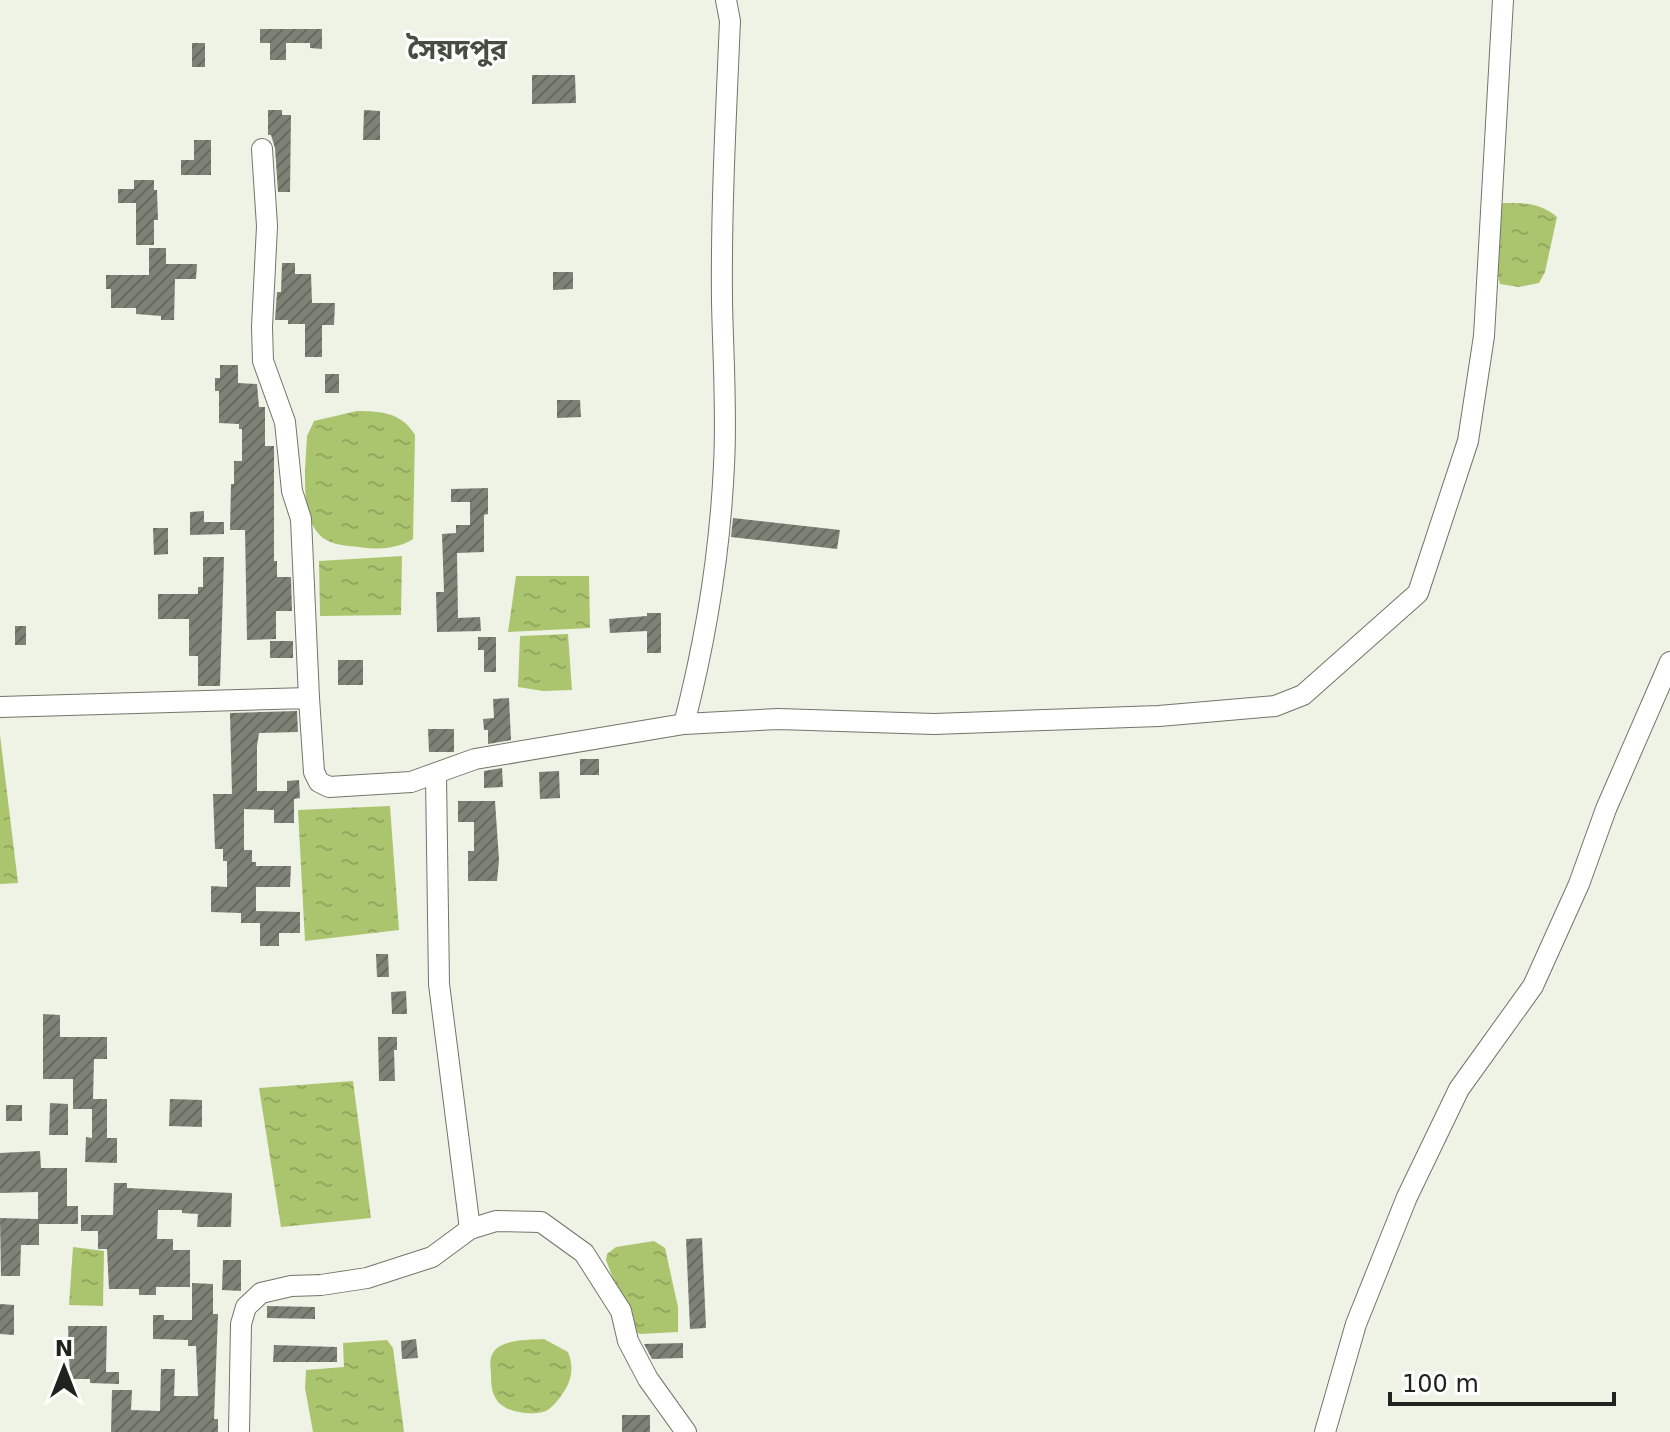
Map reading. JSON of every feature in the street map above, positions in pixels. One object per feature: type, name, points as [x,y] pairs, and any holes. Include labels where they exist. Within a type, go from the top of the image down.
[{"type":"street","points":[[684,724],[710,612],[724,464],[722,302],[730,21],[726,0]]},
{"type":"street","points":[[262,149],[267,226],[263,361],[285,422],[292,491],[301,519],[314,772],[319,782],[329,787],[397,783],[436,776],[490,756],[684,724],[778,719],[934,724],[1159,716],[1275,706],[1303,695],[1418,593],[1468,441],[1484,336],[1503,0]]},
{"type":"street","points":[[1325,1432],[1356,1324],[1407,1197],[1459,1089],[1533,986],[1579,884],[1606,809],[1670,662]]},
{"type":"street","points":[[0,707],[309,698]]},
{"type":"street","points":[[436,776],[439,984],[470,1229]]},
{"type":"street","points":[[239,1432],[241,1324],[246,1307],[261,1293],[291,1286],[367,1278],[432,1257],[470,1229],[496,1221],[541,1222],[584,1253],[621,1311],[628,1341],[648,1379],[686,1432]]},
{"type":"water","points":[[1501,203],[1537,206],[1557,217],[1545,272],[1539,283],[1519,287],[1500,284],[1496,266]]},
{"type":"water","points":[[357,411],[398,418],[415,435],[413,539],[400,545],[373,548],[336,544],[323,538],[310,518],[305,490],[307,436],[314,421]]},
{"type":"water","points":[[402,556],[401,615],[320,616],[319,561]]},
{"type":"water","points":[[516,576],[589,576],[590,628],[508,632]]},
{"type":"water","points":[[568,634],[572,690],[543,691],[518,687],[520,636]]},
{"type":"water","points":[[0,735],[18,883],[0,884]]},
{"type":"water","points":[[390,806],[399,930],[305,941],[298,810]]},
{"type":"water","points":[[353,1081],[371,1218],[281,1227],[259,1088]]},
{"type":"water","points":[[654,1241],[665,1248],[678,1307],[678,1332],[640,1334],[633,1331],[606,1260],[607,1254],[616,1247]]},
{"type":"water","points":[[73,1247],[104,1251],[103,1306],[69,1305]]},
{"type":"water","points":[[544,1339],[568,1352],[571,1368],[566,1388],[546,1411],[520,1412],[502,1406],[492,1388],[490,1363],[494,1352],[512,1342]]},
{"type":"water","points":[[387,1340],[393,1348],[404,1432],[313,1432],[305,1388],[306,1370],[344,1367],[343,1343]]},
{"type":"building","points":[[260,29],[322,29],[322,49],[310,48],[310,43],[286,43],[286,60],[270,60],[270,43],[260,43]]},
{"type":"building","points":[[192,43],[205,43],[205,67],[192,67]]},
{"type":"building","points":[[532,75],[575,75],[576,103],[532,104]]},
{"type":"building","points":[[268,110],[282,110],[282,115],[291,115],[290,192],[278,192],[275,148],[271,135],[268,135]]},
{"type":"building","points":[[364,110],[380,111],[380,140],[363,140]]},
{"type":"building","points":[[194,140],[211,140],[211,175],[181,175],[181,160],[194,160]]},
{"type":"building","points":[[134,180],[154,180],[158,220],[154,220],[154,245],[136,245],[136,203],[118,203],[118,189],[134,189]]},
{"type":"building","points":[[149,248],[166,248],[166,264],[197,264],[196,279],[175,279],[174,320],[136,314],[136,308],[111,308],[111,289],[106,289],[106,275],[149,275]]},
{"type":"building","points":[[282,263],[295,263],[295,274],[311,274],[312,303],[335,303],[334,325],[322,325],[322,357],[305,357],[305,324],[275,320],[277,292],[281,292]]},
{"type":"building","points":[[553,272],[573,272],[573,289],[553,290]]},
{"type":"building","points":[[220,365],[238,365],[238,383],[257,384],[259,407],[265,407],[265,446],[274,446],[274,561],[277,561],[277,577],[291,577],[292,611],[276,611],[276,639],[247,640],[245,530],[230,530],[231,484],[234,484],[234,461],[242,461],[242,429],[239,429],[239,424],[219,423],[219,391],[215,391],[215,378],[220,378]]},
{"type":"building","points":[[325,374],[339,374],[339,393],[325,393]]},
{"type":"building","points":[[557,400],[580,400],[581,417],[557,418]]},
{"type":"building","points":[[488,488],[484,552],[457,553],[458,618],[480,617],[481,631],[437,632],[436,592],[444,592],[442,534],[456,533],[456,525],[470,525],[470,502],[451,502],[451,489]]},
{"type":"building","points":[[204,511],[204,522],[224,522],[224,534],[190,535],[190,512]]},
{"type":"building","points":[[733,518],[840,530],[837,549],[731,537]]},
{"type":"building","points":[[153,528],[168,528],[168,554],[154,555]]},
{"type":"building","points":[[203,557],[224,557],[220,686],[198,686],[198,656],[189,656],[189,619],[158,619],[158,594],[198,594],[198,587],[203,587]]},
{"type":"building","points":[[647,613],[661,613],[661,653],[647,653],[647,631],[610,633],[609,619],[647,616]]},
{"type":"building","points":[[15,626],[26,626],[26,645],[15,645]]},
{"type":"building","points":[[478,637],[496,637],[496,672],[484,672],[484,650],[478,650]]},
{"type":"building","points":[[270,641],[293,641],[293,658],[270,658]]},
{"type":"building","points":[[338,660],[363,660],[363,685],[338,685]]},
{"type":"building","points":[[509,698],[511,740],[488,744],[488,730],[484,730],[483,719],[494,718],[493,699]]},
{"type":"building","points":[[297,711],[298,732],[259,733],[257,746],[257,791],[287,791],[287,781],[299,780],[300,798],[294,799],[294,823],[274,823],[274,810],[244,809],[244,850],[252,850],[252,862],[256,862],[256,866],[291,866],[290,887],[256,887],[256,911],[300,912],[300,933],[279,933],[279,946],[260,946],[260,923],[241,923],[241,913],[211,912],[211,886],[227,887],[227,861],[223,861],[223,849],[215,849],[213,794],[232,794],[230,713]]},
{"type":"building","points":[[428,729],[454,729],[454,752],[429,752]]},
{"type":"building","points":[[580,759],[599,759],[599,775],[580,775]]},
{"type":"building","points":[[502,768],[503,787],[484,788],[484,771]]},
{"type":"building","points":[[559,771],[560,798],[540,799],[539,772]]},
{"type":"building","points":[[458,801],[495,801],[499,860],[497,881],[468,881],[468,851],[474,851],[474,822],[458,822]]},
{"type":"building","points":[[376,954],[388,954],[389,977],[377,977]]},
{"type":"building","points":[[406,991],[407,1014],[392,1014],[391,992]]},
{"type":"building","points":[[43,1014],[60,1015],[60,1037],[107,1037],[107,1059],[94,1059],[93,1099],[107,1099],[107,1138],[117,1138],[117,1163],[85,1162],[86,1137],[92,1138],[92,1109],[73,1109],[73,1079],[43,1079]]},
{"type":"building","points":[[378,1037],[397,1037],[397,1050],[394,1050],[395,1081],[379,1081]]},
{"type":"building","points":[[170,1099],[202,1100],[202,1127],[169,1126]]},
{"type":"building","points":[[50,1103],[68,1104],[68,1135],[49,1135]]},
{"type":"building","points":[[6,1105],[22,1105],[22,1121],[6,1121]]},
{"type":"building","points":[[40,1151],[41,1168],[67,1168],[67,1206],[78,1206],[78,1224],[39,1224],[39,1245],[21,1245],[20,1276],[1,1276],[0,1218],[38,1219],[38,1192],[0,1193],[0,1153]]},
{"type":"building","points":[[114,1183],[127,1183],[127,1188],[232,1193],[231,1227],[197,1227],[198,1214],[158,1210],[157,1239],[173,1239],[173,1250],[190,1250],[190,1287],[156,1287],[156,1295],[139,1295],[139,1289],[109,1289],[107,1249],[98,1249],[98,1231],[81,1231],[81,1215],[113,1215]]},
{"type":"building","points":[[702,1238],[706,1328],[690,1329],[686,1239]]},
{"type":"building","points":[[223,1260],[241,1260],[241,1291],[222,1290]]},
{"type":"building","points":[[192,1283],[213,1284],[213,1314],[218,1314],[214,1419],[218,1419],[218,1432],[111,1432],[112,1390],[132,1390],[131,1410],[160,1411],[161,1369],[175,1369],[174,1396],[198,1396],[196,1346],[188,1346],[188,1340],[153,1339],[153,1315],[164,1315],[164,1320],[192,1320]]},
{"type":"building","points":[[0,1304],[14,1305],[14,1335],[0,1334]]},
{"type":"building","points":[[267,1306],[315,1307],[315,1319],[267,1318]]},
{"type":"building","points":[[68,1326],[107,1326],[106,1372],[119,1372],[119,1384],[70,1379]]},
{"type":"building","points":[[416,1339],[418,1358],[402,1359],[401,1341]]},
{"type":"building","points":[[683,1343],[683,1358],[652,1359],[644,1344]]},
{"type":"building","points":[[274,1345],[337,1347],[337,1362],[273,1362]]},
{"type":"building","points":[[622,1415],[650,1415],[650,1432],[622,1432]]},
{"type":"district","name":"সৈয়দপুর","points":[[457,49]]}]
